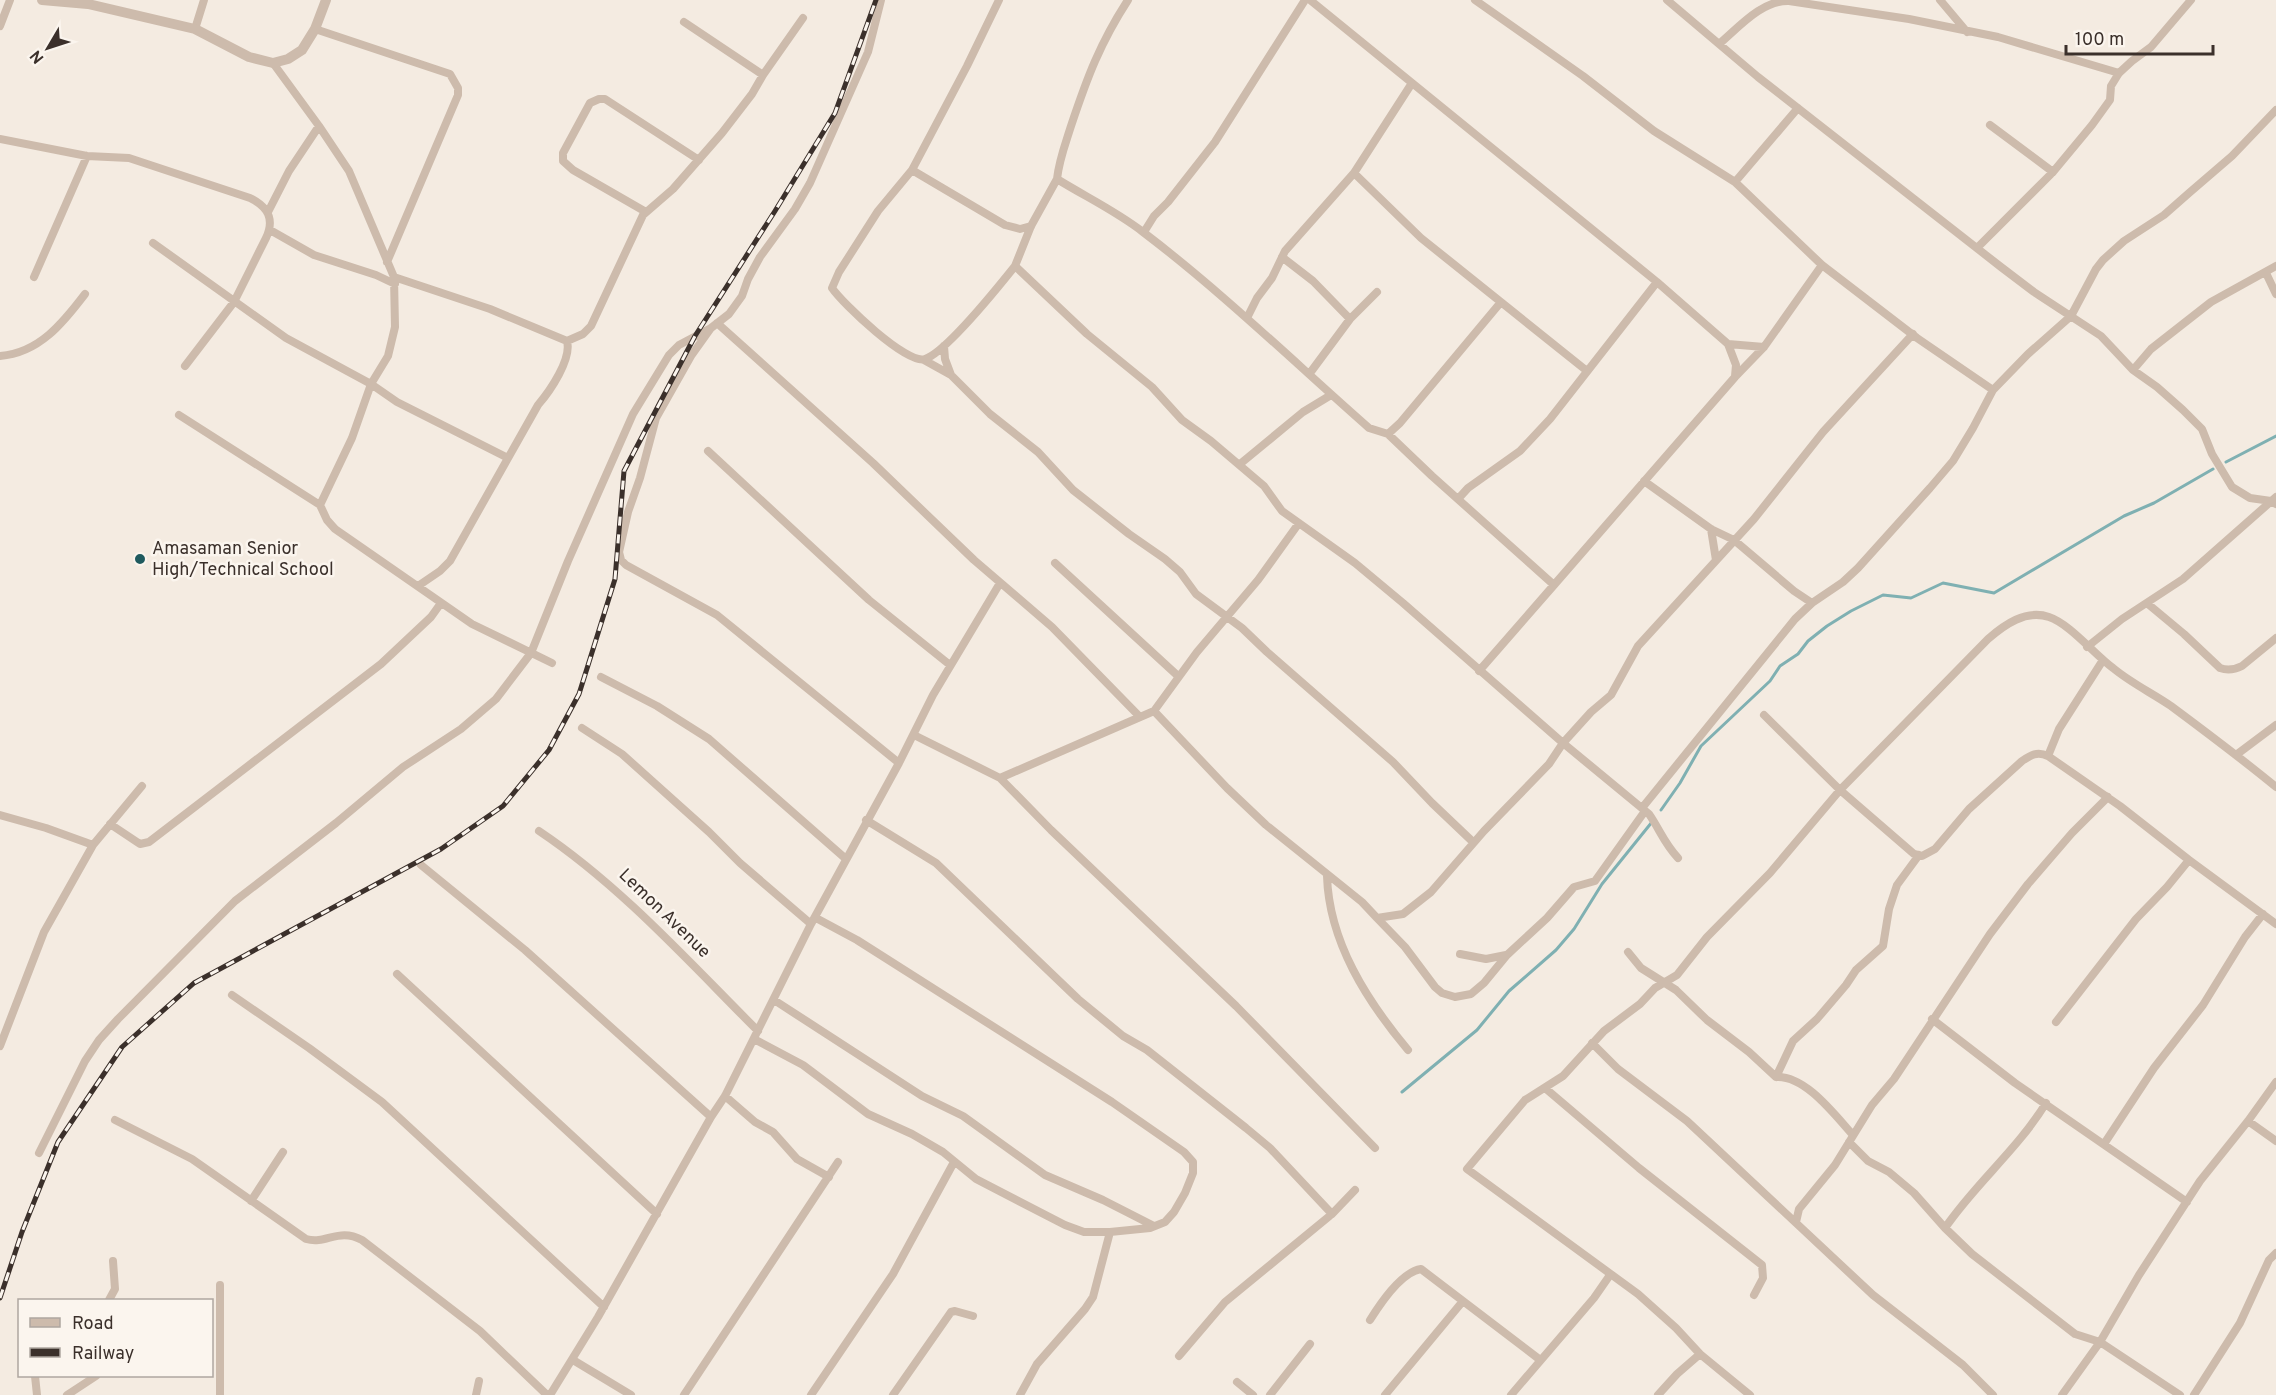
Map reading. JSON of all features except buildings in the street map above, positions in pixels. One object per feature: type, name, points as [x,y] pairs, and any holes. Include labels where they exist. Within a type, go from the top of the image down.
[{"type":"street","points":[[0,26],[10,0]]},
{"type":"street","points":[[42,0],[96,5],[195,29],[249,57],[273,63],[295,56],[302,50],[315,29],[326,0]]},
{"type":"street","points":[[195,29],[204,0]]},
{"type":"street","points":[[39,1153],[85,1061],[118,1019],[235,901],[336,823],[403,767],[461,729],[496,699],[531,653],[568,561],[633,414],[669,355],[679,345],[714,326],[729,314],[742,296],[748,279],[772,237],[795,209],[810,183],[868,52],[881,0]]},
{"type":"street","points":[[999,0],[912,170],[878,211],[844,263],[832,288],[864,320],[902,352],[914,359],[924,360],[951,375],[990,414],[1038,452],[1073,490],[1165,559],[1180,572],[1196,594],[1226,616],[1393,762],[1473,842]]},
{"type":"street","points":[[924,360],[944,346],[1015,266],[1031,226],[1057,179],[1059,158],[1082,91],[1107,33],[1128,0]]},
{"type":"street","points":[[1144,232],[1154,216],[1174,195],[1215,142],[1305,0]]},
{"type":"street","points":[[1310,0],[1657,282],[1728,344],[1736,365],[1735,377]]},
{"type":"street","points":[[1475,0],[1583,76],[1654,131],[1735,182],[1822,265],[1913,334],[1993,390]]},
{"type":"street","points":[[1667,0],[1798,108],[1977,248],[2034,292],[2110,343],[2133,370],[2157,387],[2202,429],[2212,454],[2232,487],[2250,498],[2274,501]]},
{"type":"street","points":[[1940,0],[1967,32]]},
{"type":"street","points":[[1977,248],[2053,172],[2110,100],[2111,86],[2119,73],[2151,47],[2191,0]]},
{"type":"street","points":[[1719,44],[1764,8],[1782,1],[1908,19],[2021,44],[2119,73]]},
{"type":"street","points":[[270,230],[314,255],[490,309],[567,341],[583,334],[591,326],[628,250],[634,232],[646,212],[673,189],[722,134],[803,18]]},
{"type":"street","points":[[684,22],[763,75]]},
{"type":"street","points":[[315,29],[450,74],[458,88],[458,95],[387,262]]},
{"type":"street","points":[[273,63],[350,171],[395,280],[395,327],[388,356],[371,384],[352,438],[320,505]]},
{"type":"street","points":[[1247,318],[1285,250],[1354,173],[1412,83]]},
{"type":"street","points":[[646,212],[573,170],[563,161],[564,153],[590,103],[605,99],[699,160]]},
{"type":"street","points":[[1735,182],[1798,108]]},
{"type":"street","points":[[1154,711],[1242,801],[1327,876],[1362,902],[1405,947],[1435,987],[1442,993],[1455,998],[1471,994],[1484,983],[1507,955],[1547,918],[1574,886],[1595,881],[1644,810],[1795,619],[1863,564],[1953,461],[1993,390],[2028,354],[2071,316],[2103,260],[2124,241],[2164,215],[2232,156],[2276,110]]},
{"type":"street","points":[[1990,125],[2053,172]]},
{"type":"street","points":[[268,212],[289,171],[320,126]]},
{"type":"street","points":[[0,139],[87,156],[129,158],[262,204],[268,212],[270,230],[234,302],[185,366]]},
{"type":"street","points":[[34,277],[87,156]]},
{"type":"street","points":[[912,170],[1005,225],[1020,229],[1031,226]]},
{"type":"street","points":[[1354,173],[1421,238],[1587,371]]},
{"type":"street","points":[[1057,179],[1105,206],[1144,232],[1247,318],[1369,428],[1388,434],[1431,476],[1554,585]]},
{"type":"street","points":[[1020,229],[1027,238]]},
{"type":"street","points":[[153,243],[286,338],[371,384],[397,402],[508,458]]},
{"type":"street","points":[[1282,257],[1313,281],[1350,319]]},
{"type":"street","points":[[1479,671],[1735,377],[1764,347],[1822,265]]},
{"type":"street","points":[[1015,266],[1087,334],[1152,387],[1182,420],[1240,464],[1264,486],[1282,511],[1371,576],[1479,671],[1644,810],[1656,824],[1665,844],[1678,858]]},
{"type":"street","points":[[2133,370],[2151,349],[2211,302],[2276,266]]},
{"type":"street","points":[[2266,273],[2276,294]]},
{"type":"street","points":[[1458,499],[1468,488],[1520,451],[1550,418],[1657,282]]},
{"type":"street","points":[[1310,374],[1350,319],[1377,292]]},
{"type":"street","points":[[0,356],[37,344],[55,332],[85,294]]},
{"type":"street","points":[[1388,434],[1400,423],[1501,302]]},
{"type":"street","points":[[714,326],[873,463],[1080,655],[1139,716]]},
{"type":"street","points":[[714,326],[685,366],[656,418],[628,512],[619,552],[621,560],[626,565],[717,615],[899,763]]},
{"type":"street","points":[[1377,918],[1403,914],[1418,903],[1473,842],[1549,764],[1563,743],[1611,695],[1638,646],[1754,519],[1823,432],[1913,334]]},
{"type":"street","points":[[418,586],[440,572],[450,561],[538,405],[555,380],[569,349],[567,341]]},
{"type":"street","points":[[1728,344],[1764,347]]},
{"type":"street","points":[[944,346],[945,359],[951,375]]},
{"type":"street","points":[[1240,464],[1303,412],[1331,395]]},
{"type":"street","points":[[179,415],[320,505],[327,520],[335,529],[472,624],[552,663]]},
{"type":"street","points":[[708,451],[869,600],[950,665]]},
{"type":"street","points":[[1644,482],[1711,529],[1734,540],[1794,591],[1812,603]]},
{"type":"street","points":[[2087,647],[2122,619],[2183,579],[2274,501]]},
{"type":"street","points":[[1000,778],[1154,711],[1178,676],[1258,580],[1299,524]]},
{"type":"street","points":[[1711,529],[1716,560]]},
{"type":"street","points":[[1055,563],[1178,676]]},
{"type":"street","points":[[115,1120],[192,1159],[309,1240],[342,1234],[362,1240],[480,1331],[548,1395],[573,1360],[725,1096],[866,820],[899,763],[950,665],[1000,583]]},
{"type":"street","points":[[110,824],[140,844],[149,843],[381,664],[431,617],[441,603]]},
{"type":"street","points":[[2148,604],[2220,668],[2227,670],[2242,666],[2276,638]]},
{"type":"street","points":[[1749,1395],[1700,1354],[1676,1328],[1638,1294],[1467,1169],[1524,1100],[1563,1076],[1604,1031],[1677,975],[1707,937],[1770,873],[1840,790],[2003,626],[2016,619],[2048,616],[2073,632],[2103,660],[2236,755],[2276,788]]},
{"type":"street","points":[[2048,756],[2059,729],[2103,660]]},
{"type":"street","points":[[601,677],[657,706],[709,739],[846,859]]},
{"type":"street","points":[[1764,715],[1840,790],[1904,846],[1919,855],[1922,856],[1935,849],[1969,809],[2022,761],[2032,754],[2041,753],[2108,797],[2276,924]]},
{"type":"street","points":[[2236,755],[2276,725]]},
{"type":"street","points":[[582,728],[622,754],[740,863],[814,921],[857,940],[1102,1095],[1184,1152],[1193,1162],[1185,1193],[1165,1222],[1154,1226],[1103,1200],[1045,1175],[963,1116],[927,1098],[774,1000]]},
{"type":"street","points":[[914,735],[1000,778],[1051,830],[1236,1006],[1375,1148]]},
{"type":"street","points":[[0,1046],[44,932],[93,845],[142,786]]},
{"type":"street","points":[[1796,1222],[1799,1209],[1835,1165],[1872,1105],[1894,1079],[1990,934],[2028,884],[2072,833],[2108,797]]},
{"type":"street","points":[[0,815],[93,845]]},
{"type":"street","points":[[866,820],[936,863],[1078,999],[1123,1036],[1147,1050],[1270,1148],[1332,1214]]},
{"type":"street","name":"Lemon Avenue","points":[[539,831],[582,861],[642,914],[756,1035],[803,1065],[868,1114],[916,1136],[944,1152],[976,1179],[1065,1225],[1084,1232],[1110,1232],[1154,1226]]},
{"type":"street","points":[[1776,1077],[1793,1041],[1817,1019],[1856,970],[1883,946],[1889,909],[1897,885],[1919,855]]},
{"type":"street","points":[[2056,1022],[2136,919],[2189,860]]},
{"type":"street","points":[[421,865],[525,950],[711,1117]]},
{"type":"street","points":[[1327,876],[1339,940],[1347,960],[1391,1030],[1408,1050]]},
{"type":"street","points":[[2104,1144],[2154,1068],[2203,1005],[2245,937],[2263,914]]},
{"type":"street","points":[[1628,952],[1641,968],[1665,982],[1776,1077],[1788,1076],[1814,1093],[1868,1161],[1889,1172],[1914,1193],[1972,1254],[2075,1334],[2100,1342],[2180,1395]]},
{"type":"street","points":[[1460,954],[1486,959],[1507,955]]},
{"type":"street","points":[[396,974],[657,1214]]},
{"type":"street","points":[[232,995],[382,1102],[604,1307]]},
{"type":"street","points":[[1932,1019],[2046,1104],[2187,1202]]},
{"type":"street","points":[[1592,1043],[1618,1069],[1687,1121],[1873,1295],[1963,1365],[1993,1395]]},
{"type":"street","points":[[2062,1395],[2100,1342],[2200,1181],[2276,1082]]},
{"type":"street","points":[[1545,1088],[1639,1168],[1762,1265],[1763,1278],[1754,1294]]},
{"type":"street","points":[[725,1096],[755,1122],[773,1132],[797,1159],[829,1177]]},
{"type":"street","points":[[1945,1228],[2046,1104]]},
{"type":"street","points":[[2248,1121],[2276,1141]]},
{"type":"street","points":[[251,1201],[283,1152]]},
{"type":"street","points":[[684,1395],[838,1162]]},
{"type":"street","points":[[811,1395],[893,1274],[954,1162]]},
{"type":"street","points":[[1179,1356],[1225,1302],[1332,1214],[1354,1190]]},
{"type":"street","points":[[1020,1395],[1036,1364],[1093,1297],[1110,1232]]},
{"type":"street","points":[[2194,1395],[2240,1323],[2269,1260],[2276,1252]]},
{"type":"street","points":[[110,1299],[115,1289],[113,1261]]},
{"type":"street","points":[[1370,1320],[1383,1298],[1417,1269],[1421,1269],[1539,1359]]},
{"type":"street","points":[[1511,1395],[1539,1359],[1594,1298],[1610,1275]]},
{"type":"street","points":[[220,1285],[220,1395]]},
{"type":"street","points":[[1385,1395],[1463,1301]]},
{"type":"street","points":[[893,1395],[951,1312],[973,1316]]},
{"type":"street","points":[[1270,1395],[1310,1344]]},
{"type":"street","points":[[1658,1395],[1700,1354]]},
{"type":"street","points":[[573,1360],[631,1395]]},
{"type":"street","points":[[35,1377],[37,1395]]},
{"type":"street","points":[[67,1395],[94,1377]]},
{"type":"street","points":[[476,1395],[479,1381]]},
{"type":"street","points":[[1237,1382],[1242,1391],[1253,1395]]},
{"type":"waterway","points":[[2226,462],[2276,436]]},
{"type":"waterway","points":[[1661,810],[1680,783],[1701,746],[1770,681],[1780,666],[1798,654],[1808,641],[1827,626],[1851,611],[1883,595],[1911,598],[1943,583],[1994,593],[2124,516],[2154,503],[2213,469]]},
{"type":"waterway","points":[[1402,1092],[1477,1030],[1509,991],[1556,950],[1574,929],[1602,884],[1652,822]]},
{"type":"railway","points":[[0,1298],[22,1232],[58,1142],[122,1047],[194,983],[441,849],[503,806],[549,750],[579,694],[615,579],[624,471],[695,336],[835,113],[876,0]]},
{"type":"place","name":"Amasaman Senior High/Technical School","points":[[140,559]]}]
